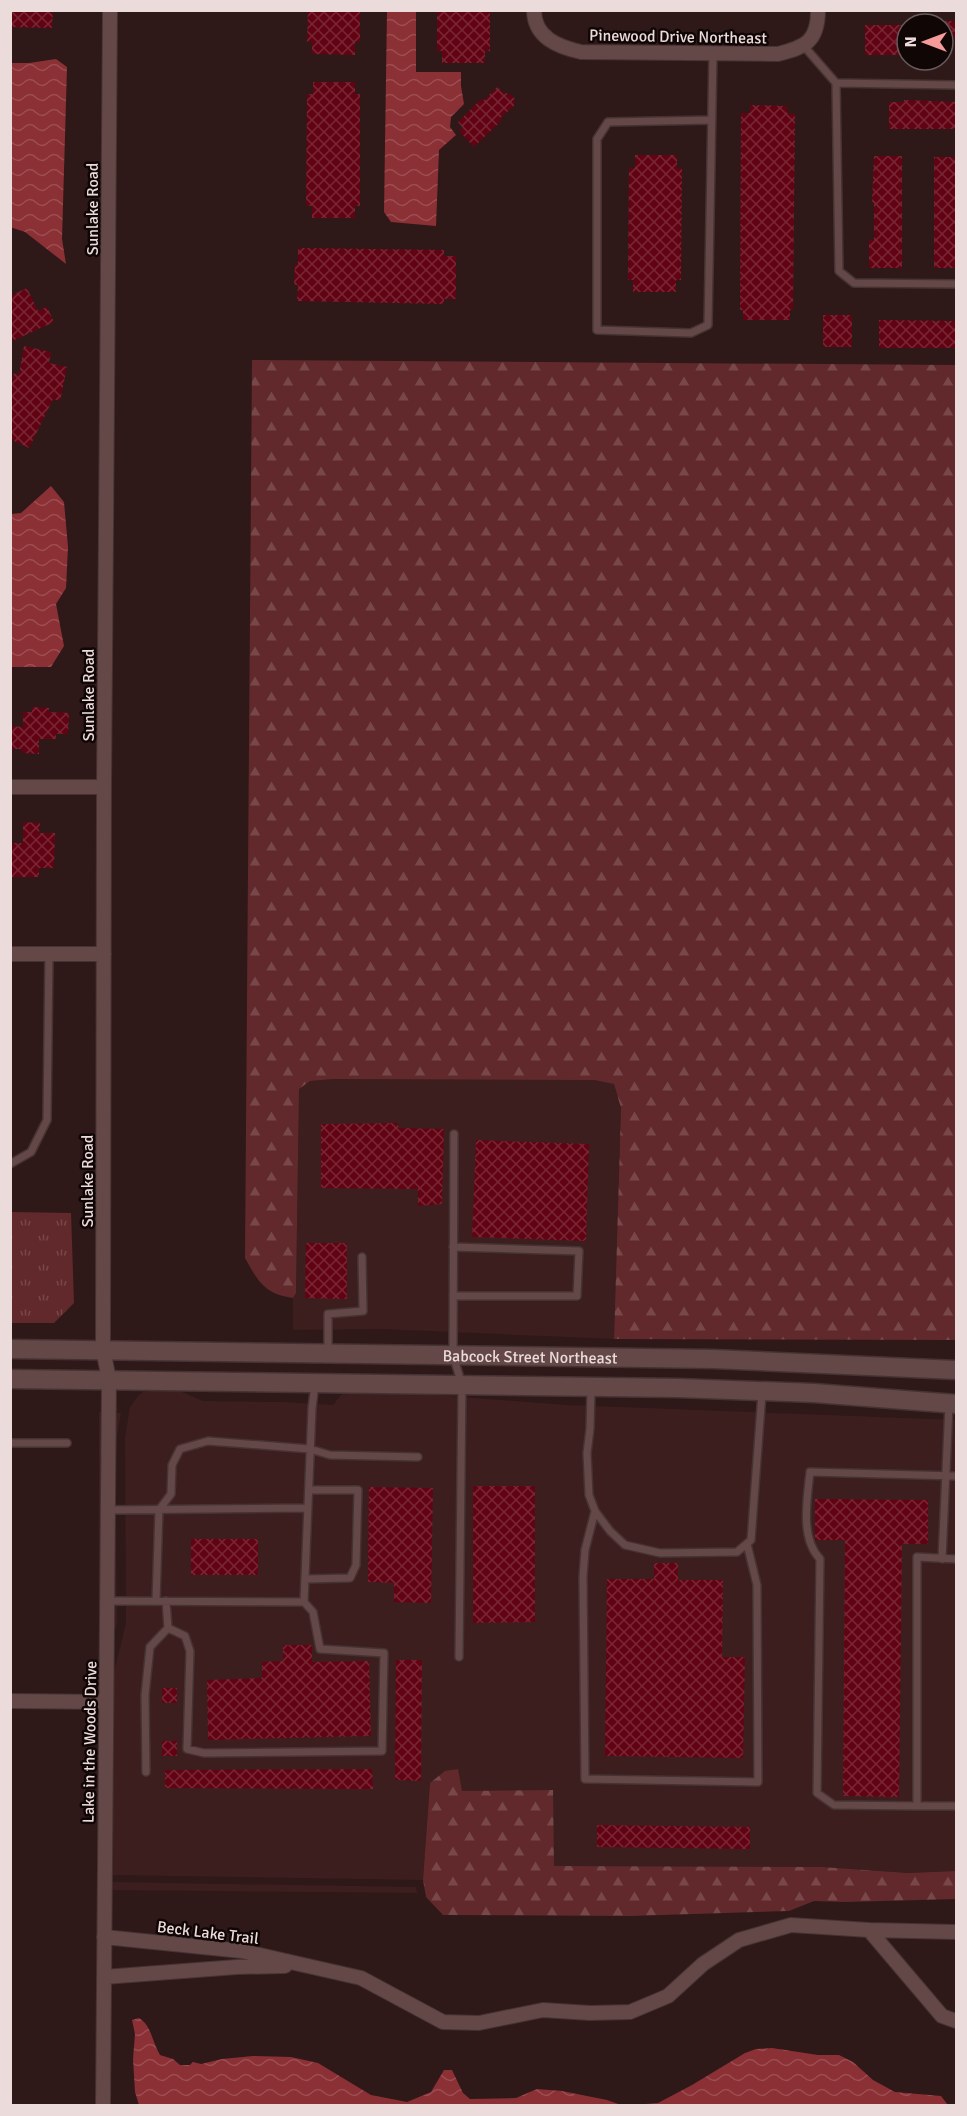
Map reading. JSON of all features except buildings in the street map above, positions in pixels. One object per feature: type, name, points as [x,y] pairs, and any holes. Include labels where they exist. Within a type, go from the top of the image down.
[{"type":"main road","name":"Babcock Street Northeast","points":[[10,1349],[713,1359],[957,1370]]},
{"type":"main road","name":"Babcock Street Northeast","points":[[10,1379],[591,1386],[814,1393],[953,1404]]},
{"type":"street","name":"Sunlake Road","points":[[109,1379],[103,1350],[104,788],[110,10]]},
{"type":"street","name":"Pinewood Drive Northeast","points":[[534,10],[534,20],[541,34],[559,47],[581,52],[778,54],[798,49],[803,45]]},
{"type":"street","points":[[803,45],[811,40],[816,30],[818,10]]},
{"type":"street","points":[[10,787],[104,788]]},
{"type":"street","points":[[10,954],[104,954]]},
{"type":"street","name":"Lake in the Woods Drive","points":[[103,2106],[109,1379]]},
{"type":"street","points":[[10,1701],[106,1702]]},
{"type":"street","name":"Beck Lake Trail","points":[[104,1937],[242,1951],[361,1978],[442,2022],[479,2023],[543,2010],[590,2013],[630,2012],[668,1996],[703,1964],[739,1940],[791,1925],[957,1932]]},
{"type":"street","points":[[869,1930],[942,2016],[957,2021]]},
{"type":"street","name":"Beck Lake Trail","points":[[104,1977],[237,1967],[308,1966]]},
{"type":"lane","points":[[803,45],[836,83],[839,271],[854,283],[957,284]]},
{"type":"lane","points":[[712,120],[608,122],[597,139],[597,330],[691,333],[708,325],[712,120],[713,53]]},
{"type":"lane","points":[[836,83],[957,86]]},
{"type":"lane","points":[[10,1164],[31,1152],[47,1120],[49,954]]},
{"type":"lane","points":[[454,1134],[453,1355],[462,1384],[459,1657]]},
{"type":"lane","points":[[453,1247],[579,1251],[578,1296],[453,1296]]},
{"type":"lane","points":[[328,1353],[328,1314],[363,1311],[362,1257]]},
{"type":"lane","points":[[168,1628],[185,1636],[190,1651],[187,1749],[204,1753],[382,1751],[384,1653],[320,1649],[313,1612],[304,1602],[312,1408],[316,1383]]},
{"type":"lane","points":[[591,1386],[587,1473],[589,1495],[595,1511],[610,1531],[625,1545],[660,1553],[737,1552],[752,1540],[762,1391]]},
{"type":"lane","points":[[942,1559],[946,1476],[953,1404]]},
{"type":"lane","points":[[156,1601],[159,1510],[171,1494],[172,1465],[180,1449],[208,1441],[310,1449],[330,1455],[418,1457]]},
{"type":"lane","points":[[10,1443],[67,1443]]},
{"type":"lane","points":[[957,1476],[810,1473],[806,1513],[812,1550],[820,1559],[817,1793],[834,1805],[957,1806]]},
{"type":"lane","points":[[305,1579],[350,1578],[356,1565],[358,1490],[309,1490]]},
{"type":"lane","points":[[107,1510],[308,1508]]},
{"type":"lane","points":[[595,1511],[585,1550],[583,1577],[585,1779],[758,1782],[757,1585],[747,1544]]},
{"type":"lane","points":[[917,1806],[917,1557],[957,1559]]},
{"type":"lane","points":[[107,1601],[304,1602]]},
{"type":"lane","points":[[146,1772],[146,1695],[150,1647],[168,1628],[166,1601]]},
{"type":"shaded area","points":[[333,1079],[594,1080],[614,1084],[621,1108],[614,1339],[380,1329],[293,1330],[293,1298],[296,1293],[299,1088],[310,1081]]},
{"type":"shaded area","points":[[161,1388],[175,1389],[203,1401],[333,1405],[341,1395],[350,1391],[428,1392],[435,1395],[567,1405],[956,1420],[956,1871],[908,1873],[822,1867],[554,1866],[462,1791],[457,1769],[430,1783],[423,1880],[111,1875],[112,1680],[126,1623],[125,1437],[130,1407],[138,1396],[143,1392]]},
{"type":"shaded area","points":[[99,1412],[121,1413],[117,1436],[115,1484],[117,1622],[104,1680],[111,1882],[416,1887],[417,1893],[98,1890]]},
{"type":"green space","points":[[252,360],[956,365],[956,1340],[614,1339],[621,1108],[614,1084],[594,1080],[333,1079],[310,1081],[299,1089],[296,1293],[293,1298],[283,1296],[268,1290],[258,1280],[245,1258]]},
{"type":"green space","points":[[11,1212],[71,1213],[74,1303],[54,1323],[11,1323]]},
{"type":"green space","points":[[458,1769],[462,1791],[553,1790],[554,1866],[822,1867],[908,1873],[956,1871],[956,1899],[814,1901],[789,1911],[630,1916],[443,1915],[426,1897],[423,1880],[430,1783],[445,1771]]},
{"type":"water","points":[[387,11],[416,11],[416,72],[461,72],[464,104],[451,117],[450,127],[456,135],[439,150],[436,226],[391,222],[384,212]]},
{"type":"water","points":[[56,59],[67,67],[62,239],[66,264],[25,232],[10,227],[11,63]]},
{"type":"water","points":[[51,486],[64,502],[68,547],[66,588],[56,604],[64,646],[51,667],[11,667],[11,514],[21,513]]},
{"type":"water","points":[[139,2018],[149,2030],[160,2055],[173,2059],[180,2065],[253,2056],[291,2057],[318,2063],[371,2095],[407,2102],[431,2092],[444,2070],[452,2070],[463,2093],[470,2099],[516,2098],[537,2089],[562,2091],[621,2105],[139,2105],[135,2092],[133,2059],[135,2034],[132,2020]]},
{"type":"water","points":[[772,2048],[818,2055],[839,2055],[853,2062],[873,2080],[895,2092],[941,2096],[948,2105],[633,2105],[658,2103],[745,2053],[756,2049]]}]
